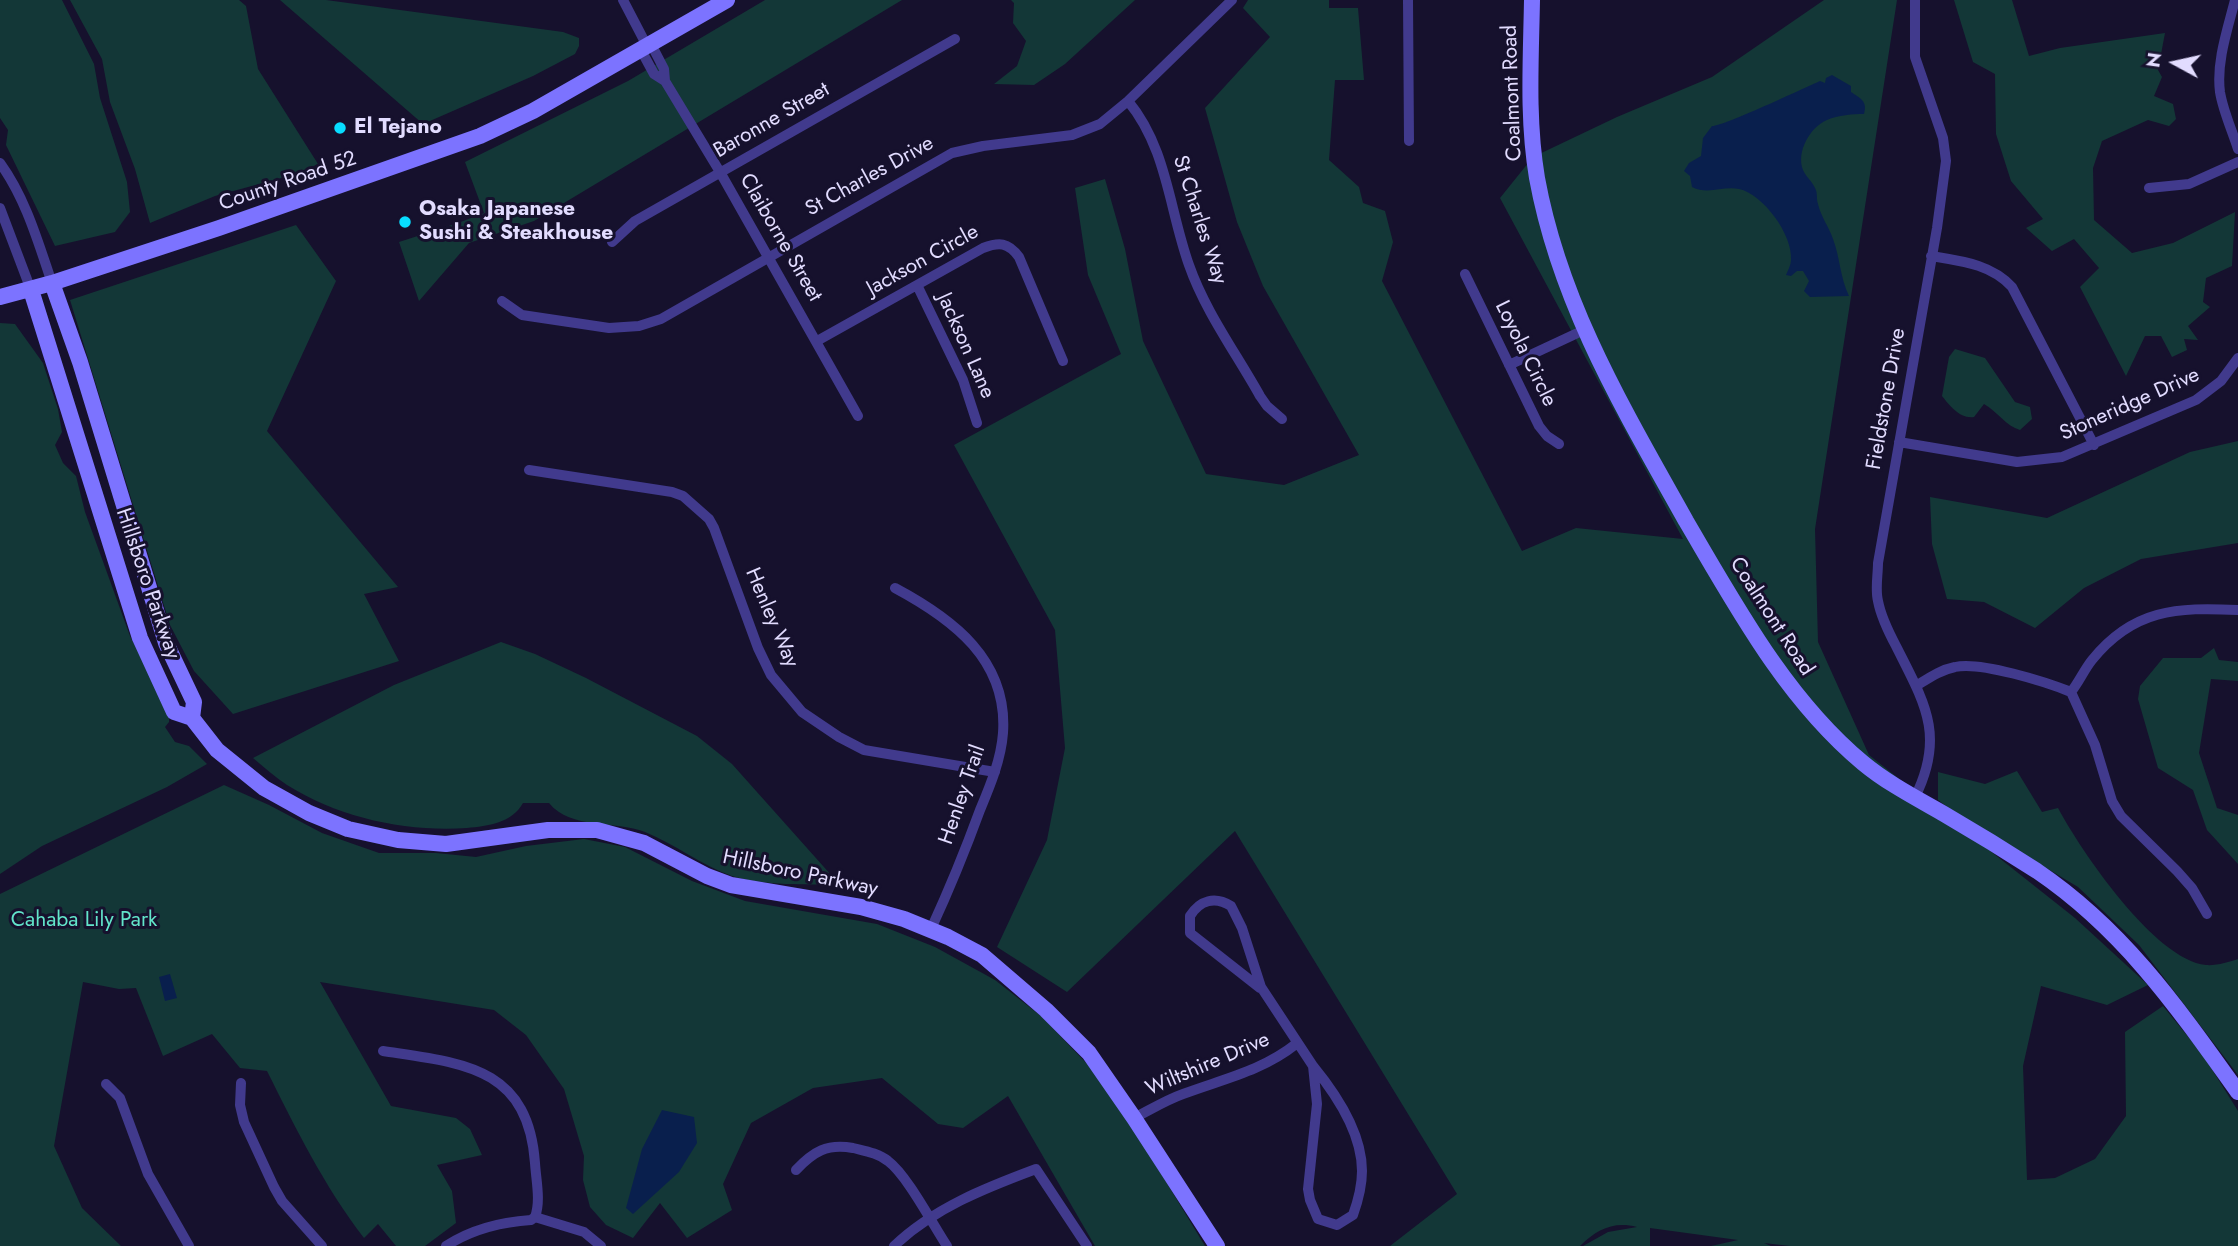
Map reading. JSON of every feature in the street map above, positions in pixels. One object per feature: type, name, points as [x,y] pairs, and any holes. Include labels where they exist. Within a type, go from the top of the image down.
[{"type":"street","name":"Claiborne Street","points":[[624,0],[646,46],[654,74],[665,81],[720,172],[858,416]]},
{"type":"street","name":"County Road 52","points":[[0,297],[52,284],[480,136],[533,111],[727,0]]},
{"type":"street","name":"St Charles Drive","points":[[502,302],[516,313],[609,328],[639,326],[661,319],[952,153],[983,146],[1072,135],[1100,124],[1128,101],[1232,0]]},
{"type":"street","points":[[1409,0],[1409,141]]},
{"type":"street","name":"Coalmont Road","points":[[1532,0],[1531,113],[1538,180],[1566,288],[1621,403],[1700,545],[1785,679],[1812,714],[1865,765],[2037,871],[2109,929],[2165,992],[2238,1092]]},
{"type":"street","name":"Fieldstone Drive","points":[[1915,0],[1915,57],[1943,138],[1946,153],[1945,174],[1878,563],[1877,599],[1885,625],[1924,702],[1931,730],[1925,778],[1915,797]]},
{"type":"street","points":[[2235,0],[2222,58],[2220,83],[2226,114],[2238,149]]},
{"type":"street","name":"Baronne Street","points":[[612,242],[635,221],[955,39]]},
{"type":"street","name":"St Charles Way","points":[[1128,101],[1158,154],[1184,252],[1197,286],[1260,396],[1282,419]]},
{"type":"street","points":[[2148,188],[2189,184],[2238,162]]},
{"type":"street","name":"Hillsboro Parkway","points":[[0,163],[31,219],[80,362],[166,643],[194,702],[192,718]]},
{"type":"street","name":"Hillsboro Parkway","points":[[0,208],[31,290],[140,638],[174,712],[192,718],[217,750],[264,788],[309,813],[348,829],[398,841],[446,844],[548,830],[597,830],[644,843],[706,876],[731,885],[861,907],[931,929],[982,955],[1046,1010],[1088,1053],[1134,1118],[1217,1246]]},
{"type":"street","name":"Jackson Circle","points":[[817,341],[983,248],[999,243],[1006,244],[1018,257],[1063,361]]},
{"type":"street","points":[[1931,256],[1979,266],[1995,273],[2012,288],[2094,445]]},
{"type":"street","name":"Loyola Circle","points":[[1465,274],[1539,426],[1546,436],[1559,444]]},
{"type":"street","name":"Jackson Lane","points":[[917,285],[963,380],[977,423]]},
{"type":"street","points":[[1510,365],[1584,330]]},
{"type":"street","name":"Stoneridge Drive","points":[[1899,442],[2017,462],[2051,460],[2094,445],[2196,400],[2234,372],[2238,358]]},
{"type":"street","points":[[79,449],[103,439]]},
{"type":"street","name":"Henley Way","points":[[529,470],[648,488],[682,496],[709,519],[714,528],[758,648],[771,675],[802,712],[864,750],[995,772]]},
{"type":"street","name":"Henley Trail","points":[[895,589],[949,621],[979,651],[993,673],[1000,694],[1003,722],[1003,736],[995,772],[931,929]]},
{"type":"street","points":[[2071,692],[2091,662],[2128,626],[2151,615],[2180,609],[2238,610]]},
{"type":"street","points":[[1916,686],[1940,671],[1958,666],[1974,666],[2049,683],[2071,692],[2095,745],[2112,802],[2121,817],[2177,871],[2192,888],[2207,914]]},
{"type":"street","points":[[1261,988],[1190,933],[1189,916],[1200,904],[1217,900],[1231,906],[1242,928],[1261,987],[1296,1044],[1313,1066],[1352,1129],[1360,1157],[1361,1182],[1353,1215],[1337,1225],[1318,1219],[1310,1200],[1310,1165],[1317,1104],[1313,1066]]},
{"type":"street","name":"Wiltshire Drive","points":[[1134,1118],[1180,1095],[1264,1066],[1296,1044]]},
{"type":"street","points":[[383,1051],[471,1067],[494,1079],[512,1096],[524,1113],[534,1147],[538,1201],[535,1217],[531,1220],[496,1224],[446,1246]]},
{"type":"street","points":[[242,1083],[240,1105],[244,1122],[274,1187],[282,1201],[322,1246]]},
{"type":"street","points":[[106,1084],[120,1098],[148,1174],[189,1246]]},
{"type":"street","points":[[796,1170],[813,1153],[831,1148],[841,1146],[869,1151],[888,1161],[900,1174],[947,1246]]},
{"type":"street","points":[[894,1246],[928,1218],[992,1185],[1035,1169],[1087,1246]]},
{"type":"street","points":[[535,1217],[584,1232],[601,1246]]},
{"type":"green space","points":[[0,0],[62,0],[94,64],[100,98],[127,182],[130,212],[115,232],[55,246],[6,145],[8,130],[0,118]]},
{"type":"green space","points":[[70,0],[239,0],[246,6],[258,69],[318,164],[296,174],[215,196],[150,223],[135,169],[110,102],[102,59]]},
{"type":"green space","points":[[280,0],[326,0],[563,32],[579,38],[579,46],[575,54],[533,76],[423,124]]},
{"type":"green space","points":[[765,0],[902,0],[534,221],[469,243],[419,301],[399,242],[484,213],[465,162],[628,81]]},
{"type":"green space","points":[[1011,0],[1135,0],[1065,64],[1034,85],[994,84],[1017,66],[1026,41],[1013,23],[1014,3]]},
{"type":"green space","points":[[1248,0],[1329,0],[1329,8],[1358,8],[1364,80],[1335,80],[1329,160],[1359,187],[1363,203],[1385,211],[1393,242],[1382,281],[1522,551],[1576,528],[1683,539],[1500,198],[1533,157],[1617,117],[1712,77],[1824,0],[1897,0],[1815,529],[1818,642],[1869,755],[2075,918],[2148,985],[2107,1005],[2041,986],[2023,1066],[2027,1180],[2055,1178],[2095,1159],[2126,1116],[2125,1032],[2163,1006],[2203,1055],[2238,1111],[2238,1246],[1790,1246],[1764,1243],[1771,1246],[1711,1246],[1738,1240],[1650,1228],[1650,1246],[1583,1246],[1608,1232],[1637,1227],[1621,1225],[1599,1231],[1580,1246],[1390,1246],[1457,1194],[1235,831],[1067,992],[997,947],[1047,840],[1065,748],[1055,630],[954,445],[1121,354],[1088,275],[1075,188],[1105,179],[1125,249],[1143,341],[1206,474],[1284,485],[1359,455],[1263,286],[1237,222],[1205,108],[1270,37],[1243,8]]},
{"type":"green space","points":[[1954,0],[2012,0],[2029,56],[2060,48],[2165,33],[2158,70],[2162,77],[2154,96],[2173,104],[2176,119],[2169,126],[2148,120],[2102,141],[2093,168],[2094,220],[2132,253],[2173,243],[2235,212],[2232,266],[2206,278],[2203,302],[2210,307],[2188,326],[2198,340],[2184,339],[2187,350],[2172,357],[2161,336],[2145,336],[2126,376],[2080,287],[2099,268],[2074,239],[2052,251],[2026,228],[2043,219],[2011,181],[1996,134],[1995,74],[1973,62]]},
{"type":"green space","points":[[296,225],[336,281],[267,431],[398,587],[364,594],[399,661],[233,714],[194,671],[170,625],[70,300]]},
{"type":"green space","points":[[0,323],[15,324],[43,363],[58,409],[62,432],[55,445],[63,463],[76,476],[85,512],[130,636],[169,712],[169,722],[165,727],[175,742],[189,746],[207,764],[167,787],[42,846],[0,874]]},
{"type":"green space","points":[[1955,349],[1985,358],[2015,402],[2030,407],[2032,419],[2020,430],[1984,404],[1974,417],[1964,416],[1952,408],[1942,396],[1949,357]]},
{"type":"green space","points":[[2238,441],[2238,543],[2141,559],[2084,588],[2035,628],[1984,602],[1947,599],[1932,544],[1930,497],[2047,518],[2190,452]]},
{"type":"green space","points":[[501,642],[535,654],[586,678],[697,736],[732,764],[840,885],[772,883],[732,876],[645,832],[581,821],[558,812],[549,803],[523,803],[506,819],[467,828],[397,825],[351,814],[307,796],[283,782],[253,758],[394,685]]},
{"type":"green space","points":[[2214,648],[2219,660],[2238,662],[2238,681],[2211,679],[2199,753],[2217,808],[2238,815],[2238,864],[2207,830],[2193,790],[2158,768],[2138,699],[2140,686],[2163,658],[2201,658]]},
{"type":"green space","points":[[2017,771],[2042,812],[2058,808],[2101,875],[2143,924],[2165,944],[2186,959],[2206,965],[2238,959],[2238,1075],[2139,945],[2078,887],[1961,817],[1938,800],[1938,772],[1985,784]]},
{"type":"green space","name":"Cahaba Lily Park","points":[[224,785],[322,833],[379,853],[436,853],[476,857],[526,846],[584,839],[625,847],[692,881],[745,901],[877,924],[935,947],[995,980],[1041,1016],[1092,1069],[1142,1142],[1205,1246],[1095,1246],[1008,1096],[963,1128],[938,1124],[882,1078],[813,1088],[751,1123],[723,1184],[732,1210],[687,1238],[660,1203],[633,1238],[606,1225],[590,1207],[583,1180],[584,1156],[564,1089],[526,1035],[494,1010],[320,982],[391,1106],[456,1118],[470,1129],[482,1155],[437,1165],[452,1191],[456,1223],[425,1246],[396,1246],[378,1224],[364,1238],[323,1178],[267,1071],[240,1068],[212,1034],[163,1056],[136,988],[119,989],[83,982],[54,1146],[82,1208],[121,1246],[0,1246],[0,894]]},
{"type":"water","points":[[1832,75],[1851,86],[1851,92],[1864,103],[1864,114],[1831,118],[1821,123],[1806,141],[1801,163],[1816,190],[1819,209],[1833,239],[1849,296],[1810,297],[1804,291],[1809,281],[1803,271],[1797,271],[1791,276],[1786,275],[1791,262],[1787,239],[1767,207],[1748,192],[1739,189],[1704,190],[1692,187],[1690,176],[1684,171],[1689,163],[1701,156],[1703,138],[1712,126],[1820,81],[1825,83],[1826,78]]},
{"type":"water","points":[[170,974],[177,998],[165,1001],[159,977]]},
{"type":"water","points":[[662,1110],[694,1117],[697,1143],[679,1172],[633,1214],[626,1208],[642,1149]]},
{"type":"place","name":"El Tejano","points":[[340,128]]},
{"type":"place","name":"Osaka Japanese Sushi & Steakhouse","points":[[405,222]]}]
